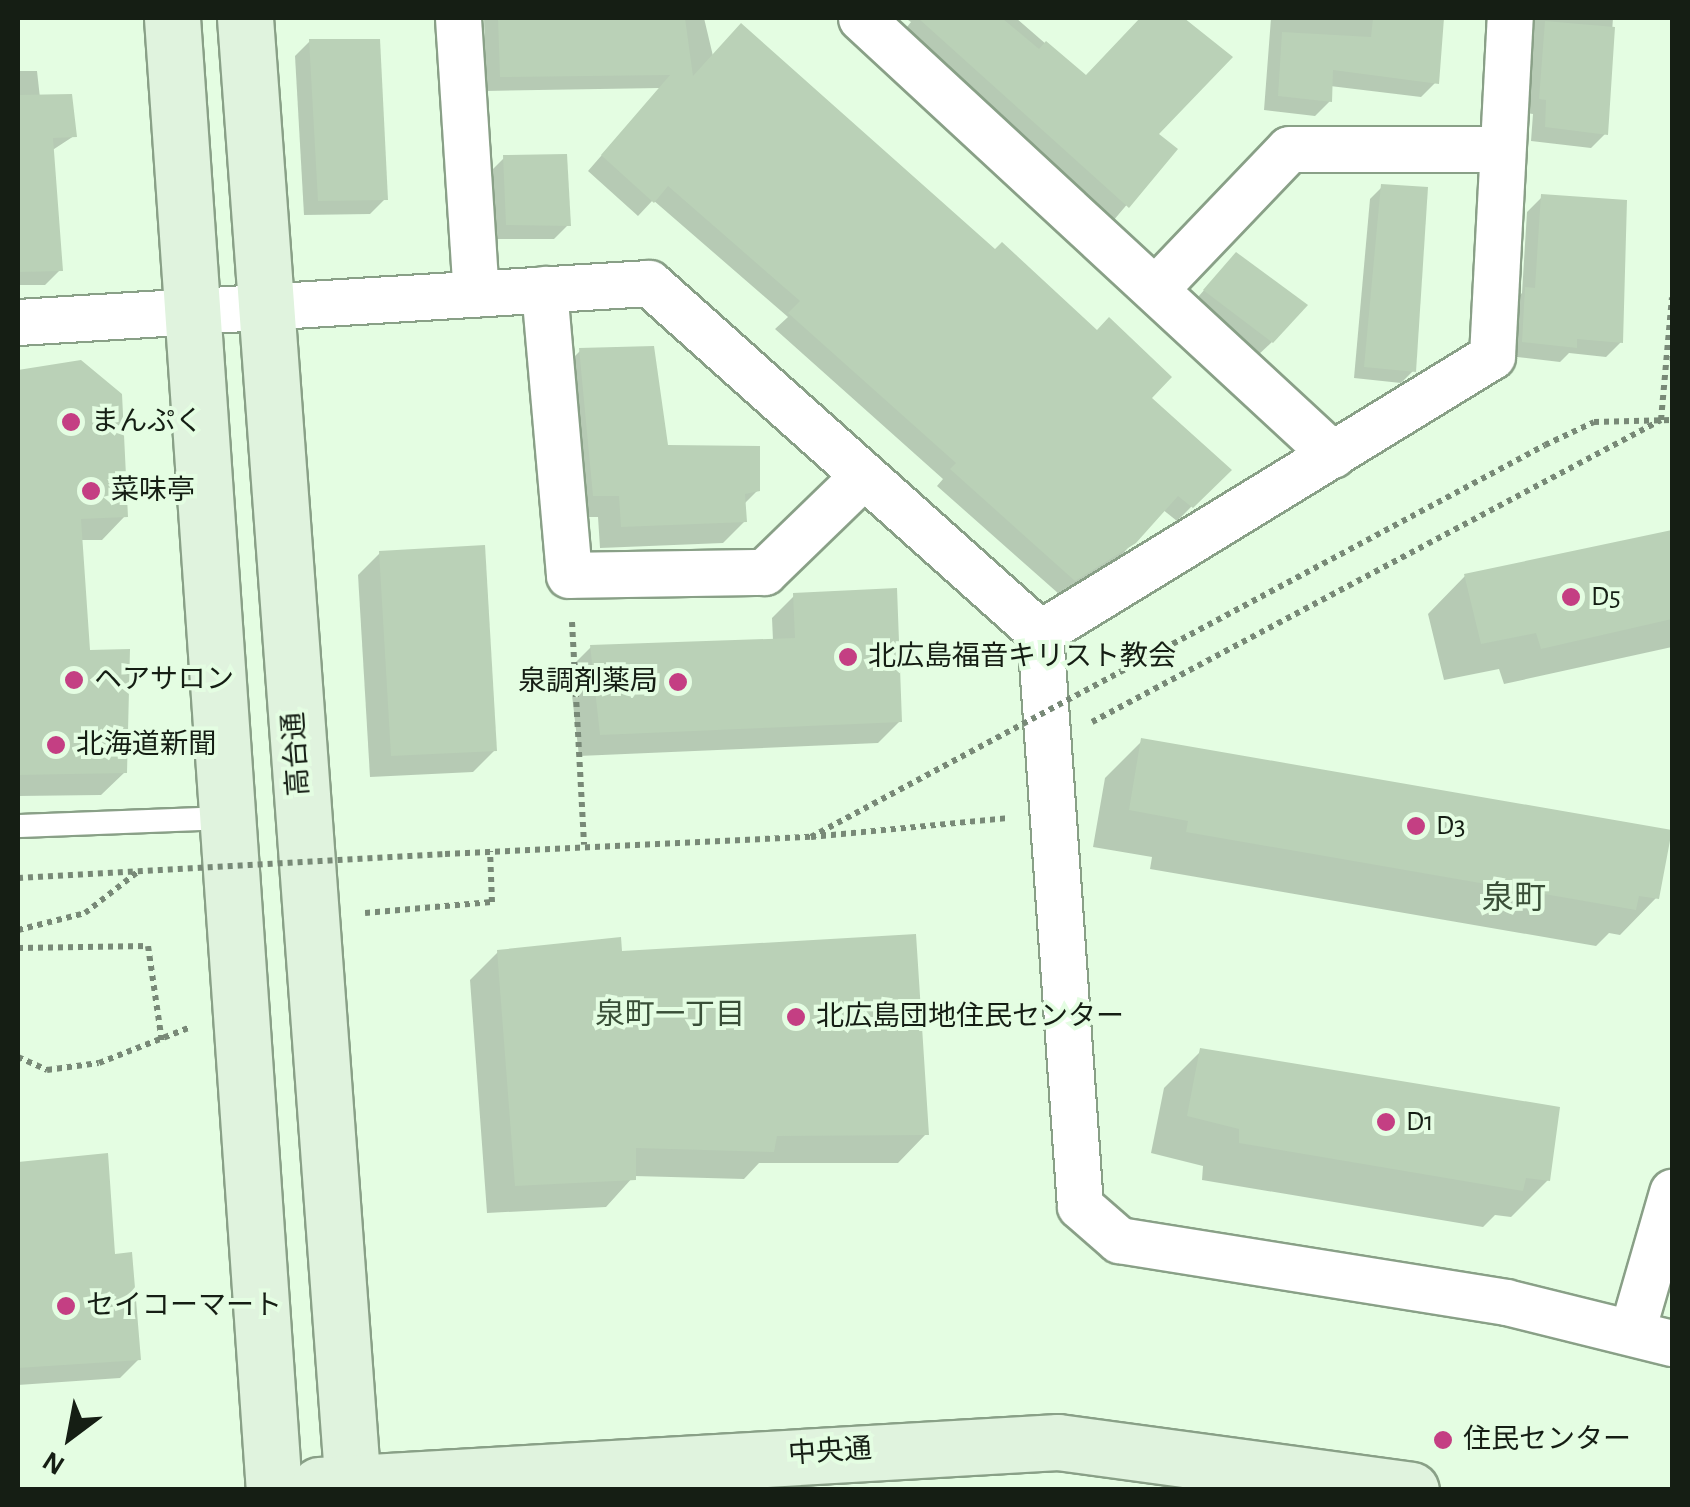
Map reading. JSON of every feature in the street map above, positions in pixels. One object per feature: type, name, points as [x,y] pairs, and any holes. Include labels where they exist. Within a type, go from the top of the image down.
[{"type":"street","points":[[172,18],[196,310],[265,1489]]},
{"type":"street","name":"高台通","points":[[245,18],[353,1486]]},
{"type":"street","points":[[458,18],[476,293]]},
{"type":"street","points":[[861,18],[1333,455]]},
{"type":"street","points":[[1040,633],[1492,356],[1510,18]]},
{"type":"street","points":[[1156,288],[1289,148],[1501,149]]},
{"type":"street","points":[[18,322],[650,283],[1040,633],[1052,743],[1080,1206],[1119,1240],[1506,1302],[1652,1337],[1672,1192]]},
{"type":"street","points":[[544,290],[569,575],[764,572],[862,477]]},
{"type":"street","name":"中央通","points":[[265,1489],[1058,1442],[1411,1490]]},
{"type":"lane","points":[[18,826],[228,818]]},
{"type":"path","points":[[1660,420],[1672,297]]},
{"type":"path","points":[[1052,743],[1660,420]]},
{"type":"path","points":[[812,837],[1544,445],[1594,422],[1672,420]]},
{"type":"path","points":[[569,575],[584,846]]},
{"type":"path","points":[[18,878],[812,837],[970,821]]},
{"type":"path","points":[[309,918],[492,902],[490,851]]},
{"type":"path","points":[[18,930],[85,913],[139,871]]},
{"type":"path","points":[[18,948],[148,946],[162,1042],[100,1063],[47,1070],[18,1057]]},
{"type":"building","points":[[498,18],[685,18],[693,76],[741,23],[995,249],[1002,242],[1097,330],[1109,317],[1172,377],[1152,398],[1232,470],[1193,508],[1178,496],[1136,543],[1075,581],[950,469],[956,463],[788,313],[800,301],[668,186],[654,203],[601,155],[670,75],[500,77]]},
{"type":"building","points":[[918,18],[1002,18],[1039,49],[1046,41],[1086,75],[1140,18],[1184,18],[1233,57],[1159,134],[1178,149],[1129,208]]},
{"type":"building","points":[[1373,18],[1444,18],[1439,84],[1333,70],[1332,102],[1278,96],[1282,32],[1371,37]]},
{"type":"building","points":[[1545,21],[1615,27],[1608,135],[1545,127],[1546,100],[1539,99]]},
{"type":"building","points":[[309,39],[380,39],[388,200],[318,201]]},
{"type":"building","points":[[72,94],[77,137],[53,138],[63,271],[18,272],[18,95]]},
{"type":"building","points":[[567,154],[571,226],[506,225],[503,155]]},
{"type":"building","points":[[1381,184],[1428,187],[1416,372],[1364,367]]},
{"type":"building","points":[[1541,194],[1627,200],[1623,343],[1577,339],[1577,348],[1522,342],[1525,287],[1535,288]]},
{"type":"building","points":[[1236,252],[1308,305],[1273,343],[1203,290]]},
{"type":"building","points":[[654,346],[668,445],[760,446],[760,491],[745,494],[747,522],[621,527],[619,496],[593,496],[579,348]]},
{"type":"building","points":[[81,360],[122,394],[128,517],[81,519],[90,650],[130,649],[127,773],[18,775],[18,370]]},
{"type":"building","name":"D5","points":[[1672,530],[1672,619],[1541,649],[1536,633],[1481,644],[1464,574]]},
{"type":"building","points":[[485,545],[497,751],[391,756],[379,551]]},
{"type":"building","points":[[897,588],[902,722],[600,735],[590,645],[795,638],[793,593]]},
{"type":"building","name":"D3","points":[[1141,738],[1672,830],[1659,899],[1639,896],[1636,910],[1186,832],[1188,821],[1129,810]]},
{"type":"building","name":"北広島団地住民センター","points":[[916,934],[929,1135],[777,1136],[774,1152],[636,1148],[636,1180],[515,1186],[497,950],[621,937],[622,951]]},
{"type":"building","name":"D1","points":[[1200,1048],[1560,1107],[1550,1181],[1526,1178],[1523,1191],[1239,1143],[1239,1129],[1187,1116]]},
{"type":"building","points":[[108,1153],[115,1254],[132,1252],[141,1360],[18,1368],[18,1162]]},
{"type":"place","name":"まんぷく","points":[[71,422]]},
{"type":"place","name":"菜味亭","points":[[91,491]]},
{"type":"place","name":"D5","points":[[1571,597]]},
{"type":"place","name":"北広島福音キリスト教会","points":[[848,657]]},
{"type":"place","name":"ヘアサロン","points":[[74,680]]},
{"type":"place","name":"泉調剤薬局","points":[[678,682]]},
{"type":"place","name":"北海道新聞","points":[[56,745]]},
{"type":"place","name":"D3","points":[[1416,826]]},
{"type":"place","name":"北広島団地住民センター","points":[[796,1017]]},
{"type":"place","name":"D1","points":[[1386,1122]]},
{"type":"place","name":"セイコーマート","points":[[66,1306]]},
{"type":"place","name":"住民センター","points":[[1443,1440]]},
{"type":"district","name":"泉町","points":[[1514,898]]},
{"type":"district","name":"泉町一丁目","points":[[670,1015]]}]
